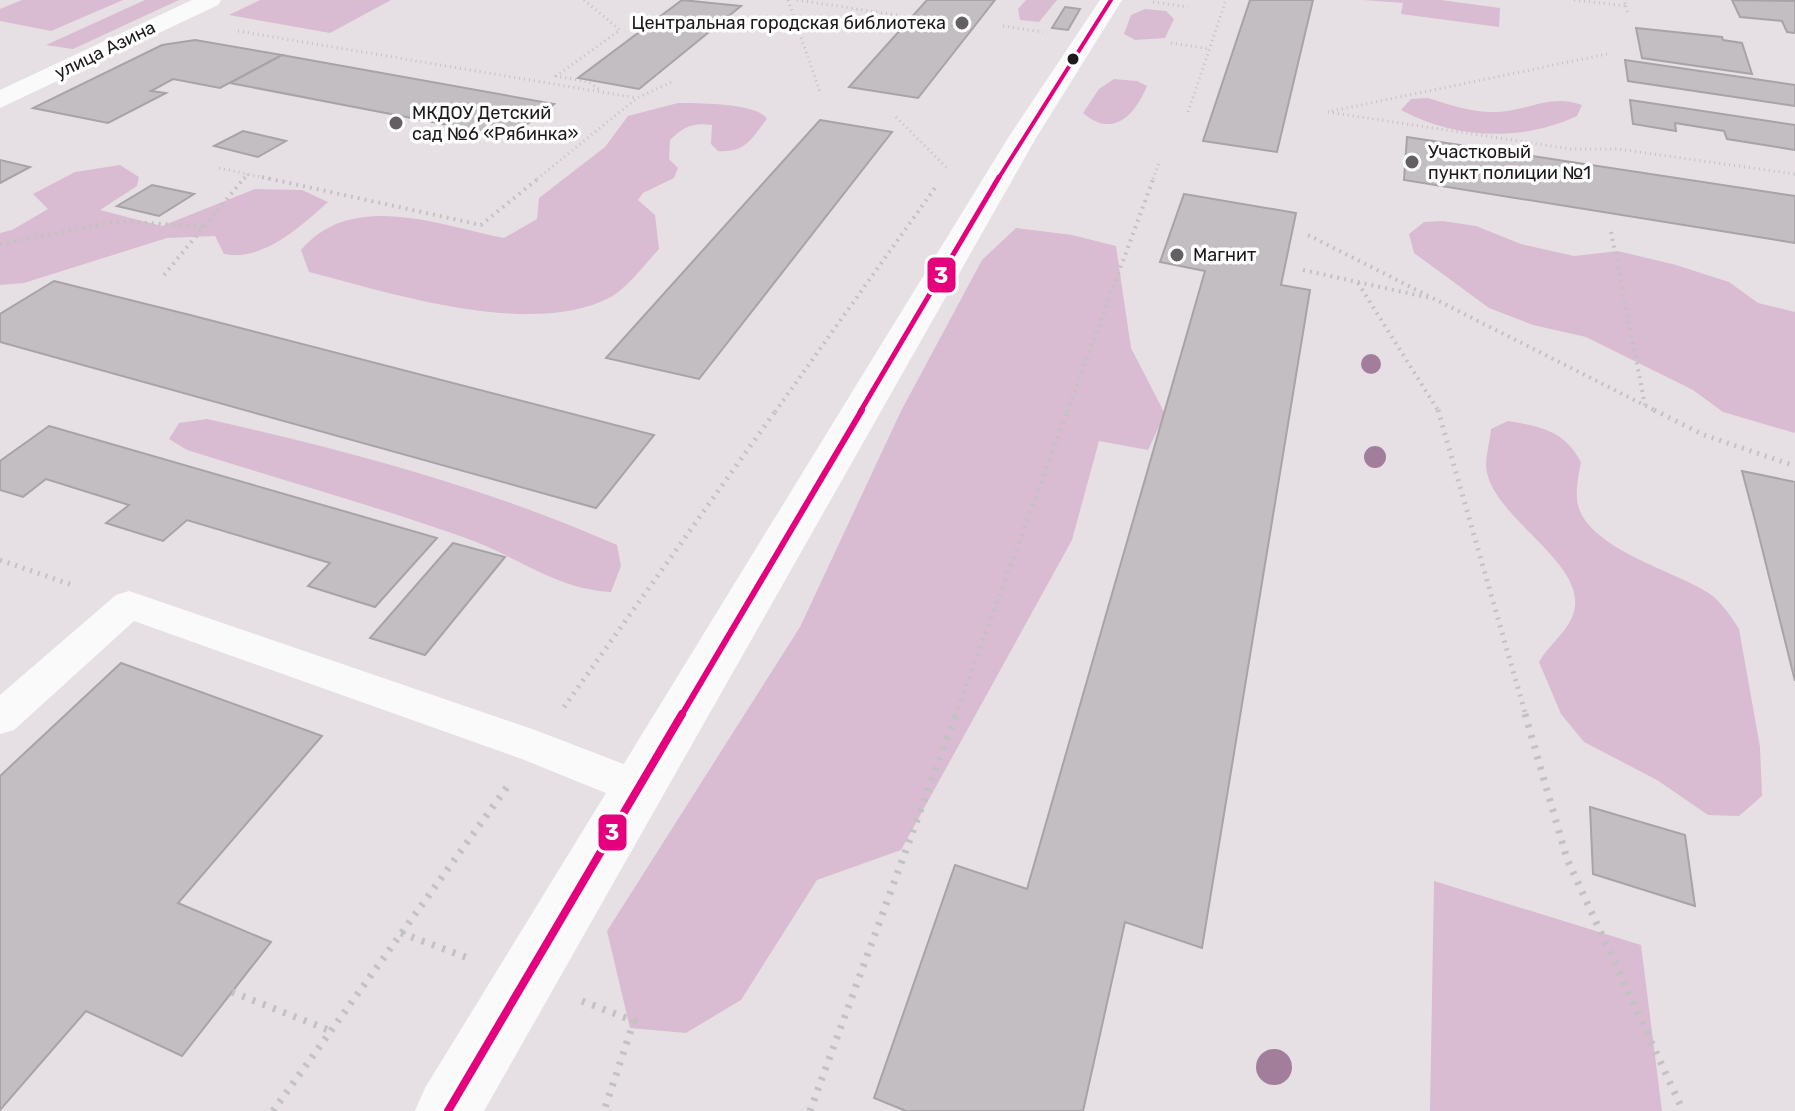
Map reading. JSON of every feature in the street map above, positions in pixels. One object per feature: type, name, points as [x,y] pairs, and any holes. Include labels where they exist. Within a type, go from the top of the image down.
[{"type":"street","name":"улица Азина","points":[[0,100],[210,0]]},
{"type":"street","points":[[448,1111],[1014,151],[1129,1]]},
{"type":"lane","points":[[0,718],[129,605],[535,747],[638,788]]},
{"type":"path","points":[[584,0],[620,30],[556,76],[589,82],[602,92]]},
{"type":"path","points":[[788,0],[820,92]]},
{"type":"path","points":[[797,0],[897,15]]},
{"type":"path","points":[[1188,112],[1226,0]]},
{"type":"path","points":[[1574,0],[1626,6]]},
{"type":"path","points":[[1624,0],[1628,14]]},
{"type":"path","points":[[1129,1],[1188,7]]},
{"type":"path","points":[[170,19],[637,98]]},
{"type":"path","points":[[1036,42],[1051,21]]},
{"type":"path","points":[[1003,26],[1044,32]]},
{"type":"path","points":[[1171,43],[1210,49]]},
{"type":"path","points":[[1607,54],[1328,112],[1571,149],[1617,149],[1795,174]]},
{"type":"path","points":[[219,168],[481,225],[637,98],[674,81]]},
{"type":"path","points":[[896,117],[948,169]]},
{"type":"path","points":[[273,1111],[957,156]]},
{"type":"path","points":[[810,1111],[1160,160]]},
{"type":"path","points":[[164,275],[249,173]]},
{"type":"path","points":[[0,244],[119,221],[204,227]]},
{"type":"path","points":[[1611,232],[1645,406]]},
{"type":"path","points":[[1308,235],[1704,435],[1795,466]]},
{"type":"path","points":[[1303,270],[1439,300]]},
{"type":"path","points":[[1358,283],[1436,403],[1567,859],[1683,1111]]},
{"type":"path","points":[[0,560],[129,605]]},
{"type":"path","points":[[232,992],[331,1031]]},
{"type":"shaded area","points":[[22,0],[123,0],[51,31],[0,21],[0,9]]},
{"type":"shaded area","points":[[145,0],[179,0],[73,49],[46,45]]},
{"type":"shaded area","points":[[260,0],[391,0],[330,33],[229,15]]},
{"type":"shaded area","points":[[1026,0],[1057,0],[1039,22],[1020,20],[1018,9]]},
{"type":"shaded area","points":[[1363,0],[1441,0],[1500,8],[1499,27],[1401,14],[1403,3]]},
{"type":"shaded area","points":[[1145,9],[1166,11],[1174,19],[1165,38],[1135,40],[1124,34],[1131,15]]},
{"type":"shaded area","points":[[1114,79],[1137,81],[1147,86],[1129,114],[1113,124],[1104,124],[1083,113],[1099,89]]},
{"type":"shaded area","points":[[1428,98],[1487,112],[1560,101],[1582,105],[1577,116],[1556,124],[1534,130],[1488,134],[1443,127],[1401,110],[1411,99]]},
{"type":"shaded area","points":[[678,103],[740,107],[762,114],[767,119],[748,142],[728,151],[718,151],[711,144],[712,125],[689,126],[670,140],[669,159],[678,168],[674,178],[643,193],[638,200],[655,215],[659,249],[611,297],[578,309],[542,314],[502,313],[419,300],[309,272],[301,250],[322,232],[345,221],[370,216],[424,220],[504,238],[537,219],[539,198],[605,147],[628,116]]},
{"type":"shaded area","points":[[120,165],[139,177],[137,186],[100,210],[162,226],[255,189],[302,190],[328,202],[280,240],[253,253],[224,254],[215,236],[167,238],[24,283],[0,285],[0,233],[12,230],[48,209],[33,194],[75,172]]},
{"type":"shaded area","points":[[1443,221],[1476,226],[1521,244],[1574,256],[1618,251],[1676,265],[1729,282],[1758,303],[1795,312],[1795,433],[1723,412],[1693,390],[1586,337],[1533,325],[1489,308],[1414,253],[1409,234],[1424,222]]},
{"type":"shaded area","points":[[1016,228],[1072,235],[1116,246],[1131,348],[1165,414],[1148,450],[1099,441],[1072,540],[901,850],[817,880],[741,1000],[686,1033],[630,1028],[607,931],[800,627],[901,411],[982,260]]},
{"type":"shaded area","points":[[207,419],[415,472],[517,505],[617,545],[621,566],[611,592],[571,585],[463,537],[187,450],[169,439],[179,423]]},
{"type":"shaded area","points":[[1508,421],[1550,432],[1575,452],[1581,462],[1577,499],[1582,516],[1594,531],[1632,556],[1707,592],[1721,604],[1739,629],[1760,747],[1762,796],[1739,816],[1708,815],[1657,780],[1584,742],[1561,714],[1539,662],[1570,622],[1575,606],[1573,588],[1564,571],[1502,502],[1491,484],[1486,466],[1491,429]]},
{"type":"shaded area","points":[[1434,881],[1641,945],[1662,1111],[1430,1111]]},
{"type":"building","points":[[682,0],[741,6],[639,89],[578,78]]},
{"type":"building","points":[[927,0],[995,0],[918,98],[849,87]]},
{"type":"building","points":[[1250,0],[1313,0],[1277,152],[1203,141]]},
{"type":"building","points":[[1732,0],[1795,1],[1795,33],[1787,32],[1782,21],[1740,17]]},
{"type":"building","points":[[1065,7],[1080,9],[1068,30],[1052,28]]},
{"type":"building","points":[[1636,28],[1722,37],[1723,40],[1742,43],[1752,74],[1642,58]]},
{"type":"building","points":[[195,40],[282,55],[220,88],[173,79],[151,91],[166,93],[108,123],[33,108],[162,45]]},
{"type":"building","points":[[282,55],[554,104],[510,137],[230,83]]},
{"type":"building","points":[[1625,60],[1795,85],[1795,106],[1628,81]]},
{"type":"building","points":[[1630,100],[1795,125],[1795,150],[1727,139],[1724,131],[1675,123],[1676,131],[1633,124]]},
{"type":"building","points":[[820,120],[892,132],[699,379],[606,358]]},
{"type":"building","points":[[243,131],[286,141],[258,157],[214,146]]},
{"type":"building","points":[[1407,137],[1795,196],[1795,243],[1404,180]]},
{"type":"building","points":[[0,160],[30,167],[0,183]]},
{"type":"building","points":[[152,185],[194,194],[159,216],[117,206]]},
{"type":"building","points":[[1184,194],[1296,213],[1281,285],[1310,290],[1202,948],[1125,922],[1083,1111],[906,1111],[874,1098],[955,865],[1027,889],[1205,271],[1160,262]]},
{"type":"building","points":[[54,281],[654,435],[596,508],[0,342],[0,314]]},
{"type":"building","points":[[49,426],[437,538],[375,607],[308,586],[330,563],[187,520],[163,541],[106,523],[129,505],[46,479],[23,497],[0,490],[0,461]]},
{"type":"building","points":[[1742,471],[1795,482],[1795,681],[1755,520]]},
{"type":"building","points":[[453,543],[505,557],[425,655],[370,638]]},
{"type":"building","points":[[121,663],[322,736],[178,903],[271,942],[182,1056],[86,1011],[0,1110],[0,776]]},
{"type":"building","points":[[1590,807],[1685,835],[1695,906],[1593,874]]},
{"type":"transit line","name":"3","points":[[448,1111],[1022,138],[1111,0]]},
{"type":"place","name":"Центральная городская библиотека","points":[[962,23]]},
{"type":"place","name":"МКДОУ Детский сад №6 «Рябинка»","points":[[396,123]]},
{"type":"place","name":"Участковый пункт полиции №1","points":[[1412,162]]},
{"type":"place","name":"Магнит","points":[[1177,255]]}]
